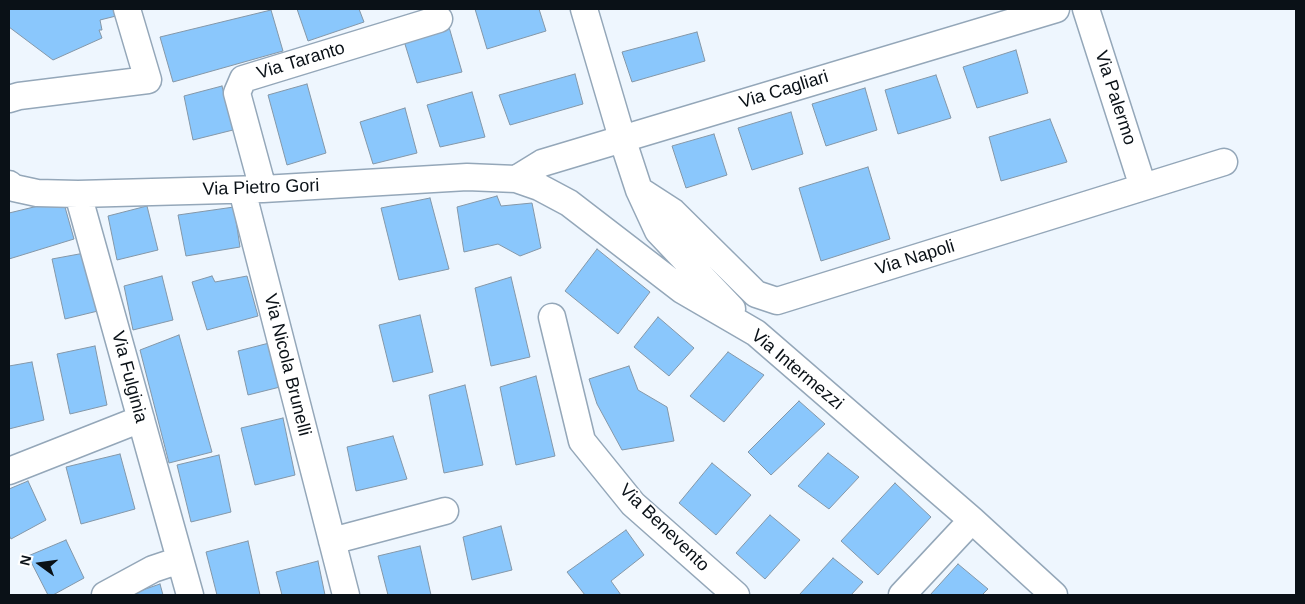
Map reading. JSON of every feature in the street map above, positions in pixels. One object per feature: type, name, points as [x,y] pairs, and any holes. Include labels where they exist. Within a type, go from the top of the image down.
[{"type":"street","points":[[9,99],[19,96],[148,80],[127,9]]},
{"type":"street","points":[[584,9],[639,190],[658,231],[756,333]]},
{"type":"street","name":"Via Cagliari","points":[[516,179],[542,163],[1056,9]]},
{"type":"street","name":"Via Palermo","points":[[1086,9],[1143,187]]},
{"type":"street","name":"Via Taranto","points":[[253,189],[237,93],[243,79],[439,19]]},
{"type":"street","name":"Via Napoli","points":[[639,190],[673,212],[756,294],[777,301],[1224,162]]},
{"type":"street","name":"Via Pietro Gori","points":[[9,184],[14,188],[37,193],[78,194],[253,189],[467,177],[516,179]]},
{"type":"street","name":"Via Intermezzi","points":[[516,179],[539,186],[569,203],[682,290],[756,333],[972,520],[1054,595]]},
{"type":"street","name":"Via Nicola Brunelli","points":[[253,189],[332,541],[346,595]]},
{"type":"street","name":"Via Fulginia","points":[[78,194],[190,595]]},
{"type":"street","name":"Via Benevento","points":[[552,316],[582,441],[633,504],[736,595]]},
{"type":"street","points":[[9,471],[141,419]]},
{"type":"street","points":[[332,541],[446,511]]},
{"type":"street","points":[[902,595],[972,520]]},
{"type":"street","points":[[105,595],[153,569],[180,560]]},
{"type":"building","points":[[9,9],[122,9],[124,14],[100,20],[102,30],[99,30],[102,38],[53,60],[9,27]]},
{"type":"building","points":[[297,9],[359,9],[364,22],[308,41]]},
{"type":"building","points":[[475,9],[539,9],[546,31],[487,49]]},
{"type":"building","points":[[271,10],[283,51],[173,82],[160,37]]},
{"type":"building","points":[[449,27],[462,72],[417,83],[404,41]]},
{"type":"building","points":[[697,32],[705,61],[632,82],[622,52]]},
{"type":"building","points":[[1016,50],[1028,93],[977,108],[963,67]]},
{"type":"building","points":[[575,74],[583,104],[510,125],[499,95]]},
{"type":"building","points":[[936,75],[951,118],[898,134],[885,90]]},
{"type":"building","points":[[307,84],[326,153],[287,165],[268,95]]},
{"type":"building","points":[[222,86],[233,130],[193,140],[184,96]]},
{"type":"building","points":[[865,88],[877,130],[826,146],[812,104]]},
{"type":"building","points":[[472,92],[485,137],[440,147],[427,105]]},
{"type":"building","points":[[405,108],[417,153],[373,164],[360,122]]},
{"type":"building","points":[[791,112],[803,154],[752,170],[738,128]]},
{"type":"building","points":[[1050,119],[1067,162],[1001,181],[989,137]]},
{"type":"building","points":[[714,134],[727,175],[686,188],[672,146]]},
{"type":"building","points":[[868,167],[890,239],[821,261],[799,188]]},
{"type":"building","points":[[497,196],[501,206],[532,203],[541,248],[520,256],[498,244],[464,252],[457,207]]},
{"type":"building","points":[[430,198],[449,269],[399,280],[381,208]]},
{"type":"building","points":[[63,200],[74,239],[9,259],[9,213]]},
{"type":"building","points":[[147,206],[158,250],[117,260],[108,216]]},
{"type":"building","points":[[234,207],[240,247],[186,256],[178,215]]},
{"type":"building","points":[[597,249],[650,292],[618,334],[565,291]]},
{"type":"building","points":[[90,252],[102,310],[65,319],[52,259]]},
{"type":"building","points":[[162,276],[173,320],[133,330],[124,286]]},
{"type":"building","points":[[212,276],[215,282],[247,276],[258,316],[207,330],[192,282]]},
{"type":"building","points":[[511,277],[530,357],[491,366],[475,288]]},
{"type":"building","points":[[420,315],[433,372],[393,382],[379,325]]},
{"type":"building","points":[[658,317],[694,348],[669,376],[634,347]]},
{"type":"building","points":[[179,335],[212,452],[169,463],[140,350]]},
{"type":"building","points":[[277,341],[288,385],[248,395],[238,351]]},
{"type":"building","points":[[95,346],[107,405],[70,414],[57,354]]},
{"type":"building","points":[[728,352],[764,375],[724,422],[690,396]]},
{"type":"building","points":[[32,362],[44,420],[9,429],[9,366]]},
{"type":"building","points":[[629,366],[638,390],[667,407],[674,441],[622,450],[597,404],[589,379]]},
{"type":"building","points":[[536,376],[555,456],[516,465],[500,387]]},
{"type":"building","points":[[465,385],[483,465],[444,473],[429,395]]},
{"type":"building","points":[[799,401],[825,424],[771,475],[748,452]]},
{"type":"building","points":[[283,418],[295,475],[255,485],[241,428]]},
{"type":"building","points":[[393,436],[407,479],[356,491],[347,447]]},
{"type":"building","points":[[828,453],[859,477],[829,509],[798,486]]},
{"type":"building","points":[[120,454],[135,509],[81,524],[66,467]]},
{"type":"building","points":[[219,455],[231,512],[191,522],[177,465]]},
{"type":"building","points":[[712,463],[751,495],[716,535],[679,503]]},
{"type":"building","points":[[28,481],[46,520],[11,539],[9,535],[9,489]]},
{"type":"building","points":[[895,483],[931,517],[878,575],[841,541]]},
{"type":"building","points":[[770,515],[800,540],[765,579],[736,553]]},
{"type":"building","points":[[501,526],[512,570],[472,580],[463,537]]},
{"type":"building","points":[[626,530],[644,555],[611,581],[621,595],[585,595],[567,572]]},
{"type":"building","points":[[66,540],[84,578],[53,595],[48,595],[28,556]]},
{"type":"building","points":[[248,541],[260,595],[217,595],[206,552]]},
{"type":"building","points":[[420,546],[431,595],[388,595],[378,556]]},
{"type":"building","points":[[833,558],[863,582],[851,595],[799,595]]},
{"type":"building","points":[[318,561],[325,595],[282,595],[276,572]]},
{"type":"building","points":[[958,564],[988,589],[982,595],[930,595]]},
{"type":"building","points":[[160,584],[163,595],[128,595]]}]
